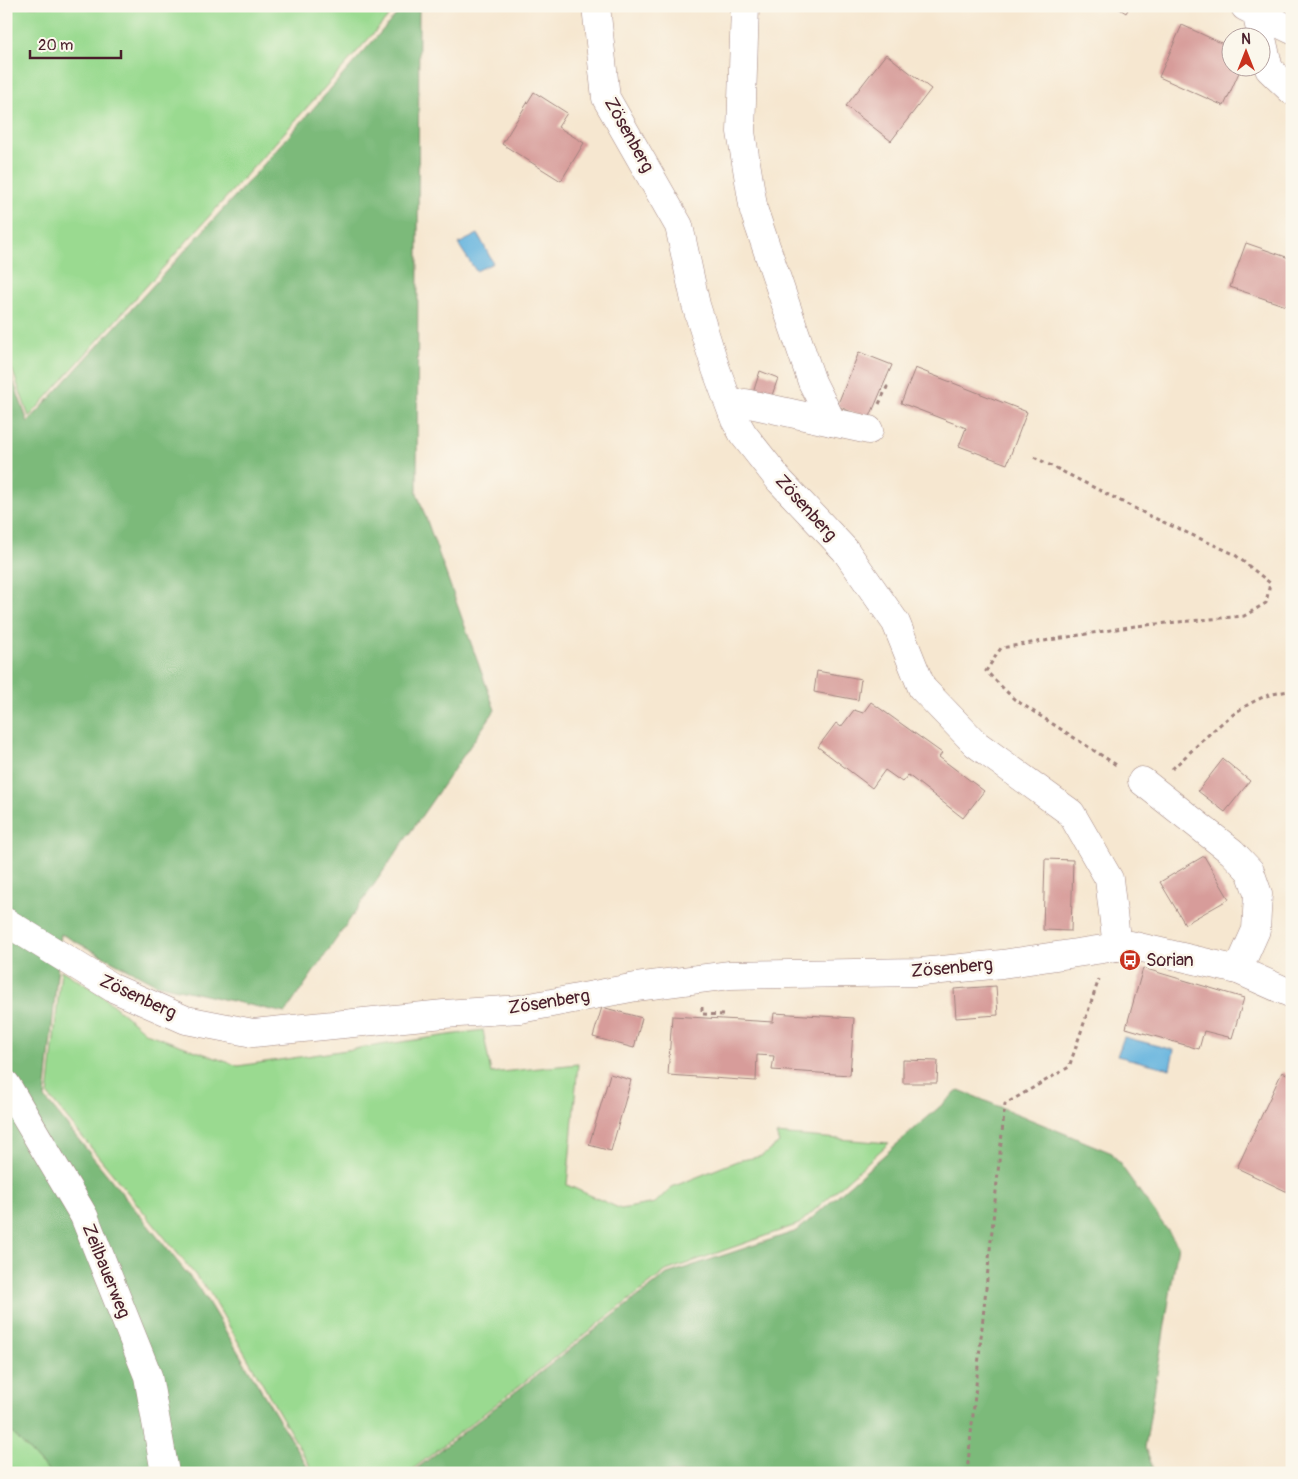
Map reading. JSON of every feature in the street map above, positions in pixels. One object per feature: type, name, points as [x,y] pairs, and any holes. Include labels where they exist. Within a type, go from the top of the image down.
[{"type":"street","name":"Zösenberg","points":[[596,6],[606,98],[679,226],[696,305],[733,414],[743,434],[780,481],[845,550],[896,623],[922,688],[976,744],[1072,813],[1110,879],[1113,947]]},
{"type":"street","points":[[745,6],[742,132],[754,211],[812,382],[832,422]]},
{"type":"street","points":[[1250,9],[1292,30]]},
{"type":"street","points":[[1250,9],[1269,69],[1292,90]]},
{"type":"street","points":[[733,414],[733,409],[736,405],[745,403],[868,430]]},
{"type":"street","points":[[1147,785],[1232,852],[1250,871],[1258,894],[1256,930],[1238,970]]},
{"type":"street","name":"Zösenberg","points":[[6,922],[113,988],[186,1020],[253,1033],[444,1014],[520,1009],[636,987],[730,975],[921,972],[1002,964],[1130,945],[1238,970],[1292,994]]},
{"type":"street","name":"Zeilbauerweg","points":[[6,1084],[84,1216],[148,1376],[165,1473]]},
{"type":"path","points":[[1034,457],[1150,516],[1234,554],[1270,583],[1266,602],[1244,616],[1135,626],[1001,648],[986,671],[1014,699],[1147,785],[1223,722],[1248,705],[1268,695],[1292,690]]},
{"type":"path","points":[[967,1473],[1005,1104],[1069,1067],[1113,947]]},
{"type":"green space","points":[[6,6],[398,6],[29,417],[6,352]]},
{"type":"green space","points":[[404,6],[419,6],[417,493],[495,710],[285,1013],[156,984],[61,934],[45,1098],[202,1292],[311,1473],[50,1473],[6,1426],[6,361],[28,422],[257,172]]},
{"type":"green space","points":[[61,970],[100,994],[146,1033],[238,1066],[483,1030],[491,1073],[578,1064],[567,1185],[621,1209],[655,1203],[672,1187],[737,1161],[762,1156],[779,1143],[776,1134],[889,1143],[799,1224],[666,1271],[408,1473],[314,1473],[210,1293],[48,1095]]},
{"type":"green space","points":[[959,1090],[1112,1153],[1178,1245],[1145,1448],[1155,1473],[411,1473],[667,1274],[797,1231]]},
{"type":"green space","points":[[6,1426],[50,1473],[6,1473]]},
{"type":"water","points":[[478,234],[493,263],[476,271],[458,244]]},
{"type":"water","points":[[1124,1037],[1174,1050],[1170,1069],[1117,1056]]},
{"type":"building","points":[[1115,6],[1130,6],[1126,13]]},
{"type":"building","points":[[1182,25],[1220,42],[1220,78],[1237,78],[1224,106],[1159,77]]},
{"type":"building","points":[[886,54],[931,89],[891,141],[846,106]]},
{"type":"building","points":[[534,92],[567,113],[558,127],[584,143],[561,181],[502,144]]},
{"type":"building","points":[[1246,243],[1292,259],[1292,290],[1286,306],[1230,287]]},
{"type":"building","points":[[859,352],[892,365],[869,419],[837,406]]},
{"type":"building","points":[[915,368],[1027,412],[1007,464],[959,446],[966,428],[901,403]]},
{"type":"building","points":[[760,371],[778,378],[769,404],[751,399]]},
{"type":"building","points":[[817,671],[861,679],[858,700],[814,692]]},
{"type":"building","points":[[871,702],[942,753],[939,757],[984,791],[963,818],[908,775],[902,782],[885,770],[872,788],[818,747],[836,723],[841,727],[854,710],[863,713]]},
{"type":"building","points":[[1223,759],[1250,781],[1225,812],[1198,791]]},
{"type":"building","points":[[1204,856],[1229,899],[1185,924],[1160,882]]},
{"type":"building","points":[[1045,859],[1073,860],[1071,931],[1043,930]]},
{"type":"building","points":[[1143,968],[1244,998],[1232,1038],[1204,1031],[1199,1049],[1126,1028]]},
{"type":"building","points":[[996,986],[998,1015],[956,1018],[954,989]]},
{"type":"building","points":[[602,1007],[642,1018],[634,1048],[593,1037]]},
{"type":"building","points":[[774,1013],[854,1018],[850,1075],[772,1070],[774,1056],[757,1055],[756,1081],[668,1075],[672,1016],[773,1022]]},
{"type":"building","points":[[903,1060],[938,1061],[937,1083],[903,1083]]},
{"type":"building","points":[[1282,1072],[1292,1076],[1292,1194],[1237,1168]]},
{"type":"building","points":[[610,1074],[631,1080],[611,1151],[589,1145]]},
{"type":"place","name":"Sorian","points":[[1130,960]]}]
